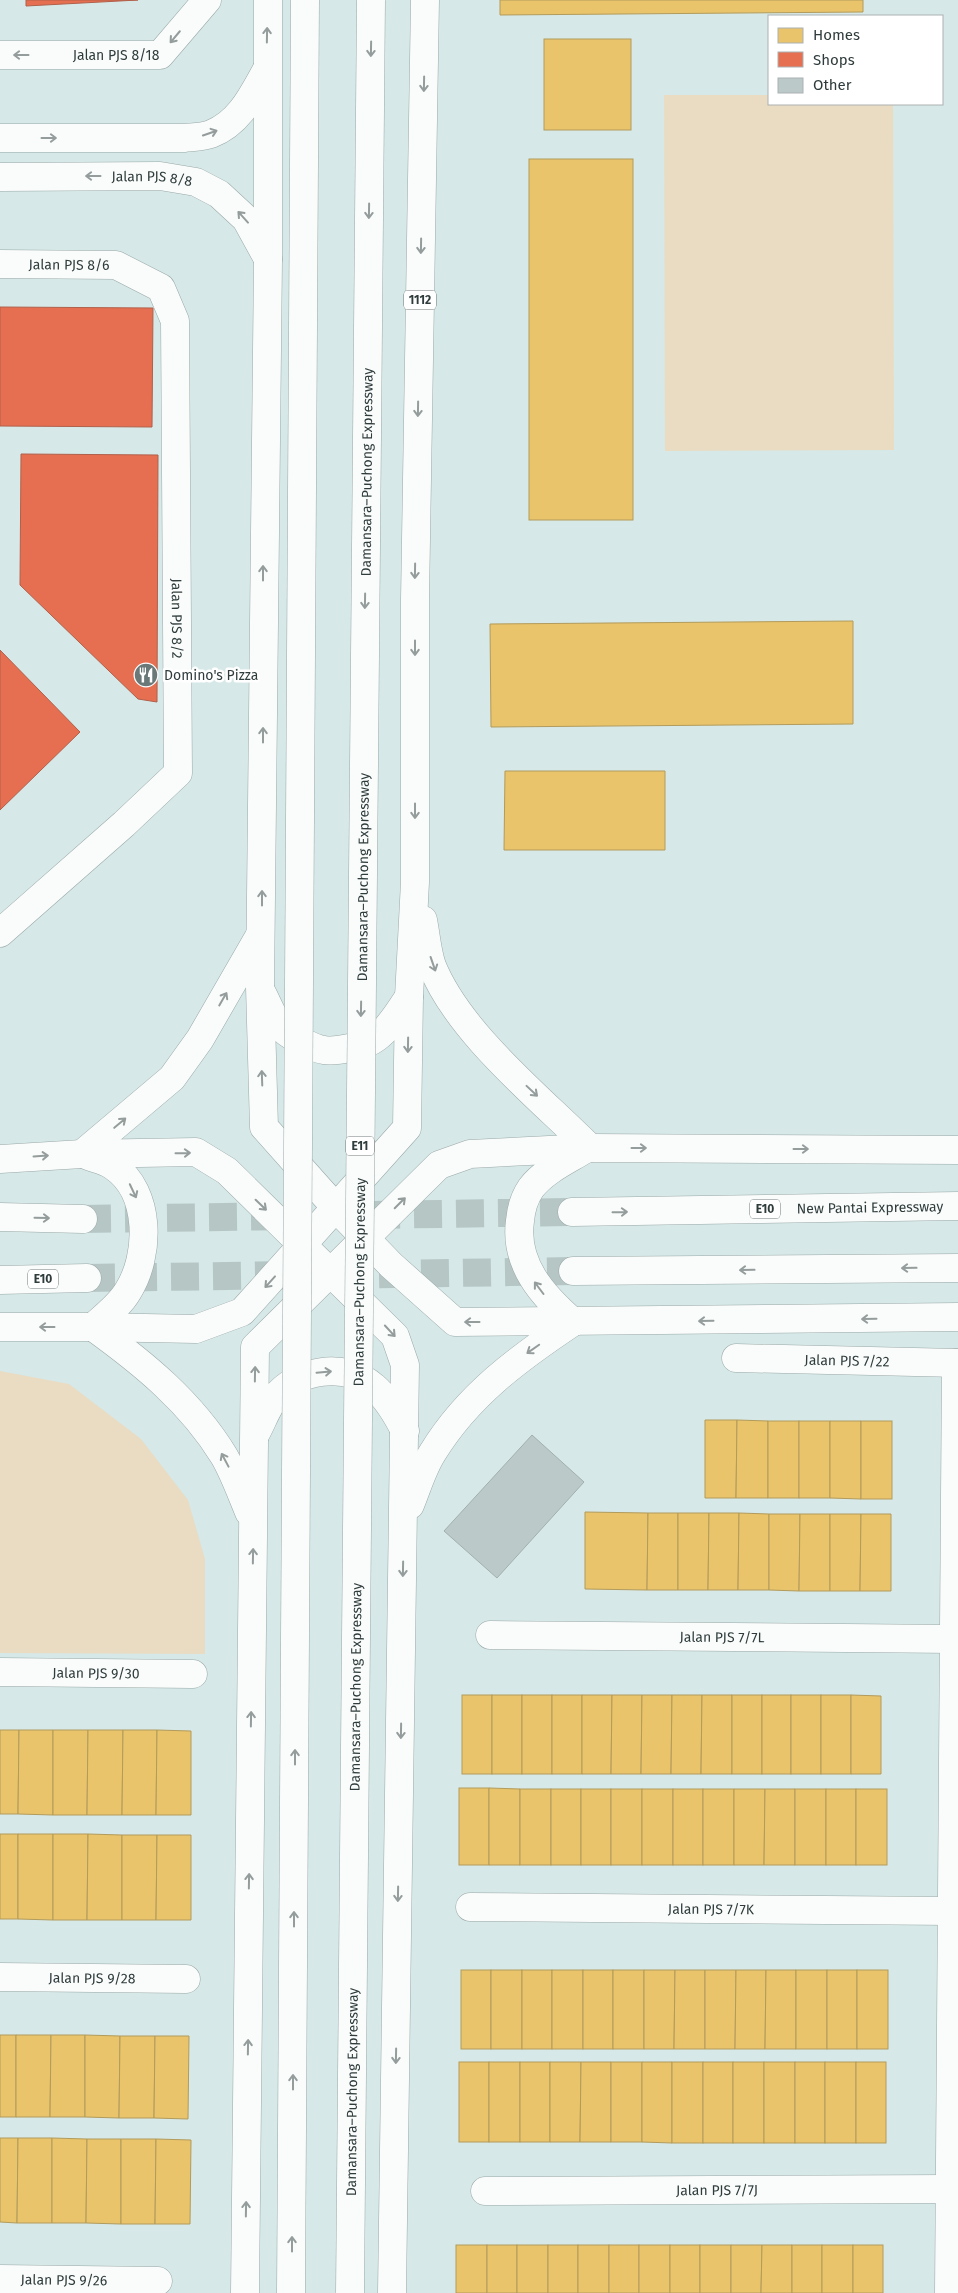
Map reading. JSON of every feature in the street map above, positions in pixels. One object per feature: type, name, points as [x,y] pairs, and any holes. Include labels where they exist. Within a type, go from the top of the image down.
[{"type":"main road","name":"Jalan PJS 8/18","points":[[0,55],[160,55],[207,0]]},
{"type":"main road","points":[[268,0],[268,259],[260,987],[264,1127],[390,1265],[455,1322],[958,1317]]},
{"type":"main road","points":[[291,2293],[305,0]]},
{"type":"main road","name":"Damansara–Puchong Expressway","points":[[350,2293],[371,0]]},
{"type":"main road","name":"1112","points":[[415,882],[415,600],[425,0]]},
{"type":"main road","points":[[0,138],[184,138],[211,135],[229,124],[246,105],[267,69]]},
{"type":"main road","name":"Jalan PJS 8/8","points":[[0,177],[160,176],[196,182],[219,194],[246,219],[268,259]]},
{"type":"main road","name":"Jalan PJS 8/6","points":[[0,264],[116,265],[161,288]]},
{"type":"main road","name":"Jalan PJS 8/2","points":[[0,932],[124,824],[178,773],[175,321],[161,288]]},
{"type":"main road","points":[[0,1327],[196,1329],[242,1312],[337,1209],[407,1128],[409,997],[415,882]]},
{"type":"main road","points":[[415,882],[432,965],[450,998],[471,1028],[500,1060],[590,1148]]},
{"type":"main road","points":[[82,1154],[172,1078],[200,1039],[262,932]]},
{"type":"main road","points":[[260,987],[282,1029],[298,1039],[324,1050],[354,1047],[373,1040],[386,1030],[409,997]]},
{"type":"main road","points":[[573,1322],[536,1285],[522,1258],[519,1228],[522,1207],[531,1188],[553,1167],[590,1148]]},
{"type":"main road","points":[[245,2293],[255,1348],[439,1165],[470,1154],[590,1148],[958,1150]]},
{"type":"main road","points":[[0,1159],[82,1154],[196,1152],[227,1171],[395,1336],[406,1364],[392,2293]]},
{"type":"main road","points":[[82,1154],[113,1166],[131,1185],[141,1208],[144,1238],[140,1266],[128,1292],[93,1327]]},
{"type":"main road","name":"New Pantai Expressway","points":[[572,1212],[958,1206]]},
{"type":"main road","points":[[0,1217],[83,1219]]},
{"type":"main road","points":[[573,1271],[958,1268]]},
{"type":"main road","name":"E10","points":[[0,1280],[87,1278]]},
{"type":"main road","points":[[404,1520],[432,1453],[458,1416],[493,1379],[573,1322]]},
{"type":"main road","points":[[93,1327],[136,1358],[181,1400],[224,1456],[253,1520]]},
{"type":"main road","name":"Jalan PJS 7/22","points":[[736,1358],[957,1363]]},
{"type":"main road","points":[[949,2293],[952,1912],[956,1766],[957,1363]]},
{"type":"main road","points":[[254,1436],[274,1399],[289,1384],[308,1374],[330,1371],[352,1374],[373,1386],[392,1406],[406,1431]]},
{"type":"main road","name":"Jalan PJS 7/7L","points":[[490,1635],[955,1639]]},
{"type":"main road","name":"Jalan PJS 9/30","points":[[0,1672],[193,1674]]},
{"type":"main road","name":"Jalan PJS 7/7K","points":[[470,1907],[952,1912]]},
{"type":"main road","name":"Jalan PJS 9/28","points":[[0,1978],[186,1979]]},
{"type":"main road","name":"Jalan PJS 7/7J","points":[[485,2191],[950,2189]]},
{"type":"main road","name":"Jalan PJS 9/26","points":[[0,2279],[158,2281]]},
{"type":"shaded area","points":[[664,95],[768,95],[768,105],[893,105],[894,450],[665,451]]},
{"type":"shaded area","points":[[0,1371],[69,1384],[141,1439],[188,1500],[205,1559],[205,1654],[0,1653]]},
{"type":"building: Homes","points":[[500,0],[863,0],[863,12],[500,15]]},
{"type":"building: Homes","points":[[544,39],[631,39],[631,130],[544,130]]},
{"type":"building: Homes","points":[[529,159],[633,159],[633,520],[529,520]]},
{"type":"building: Homes","points":[[853,621],[853,724],[491,727],[490,624]]},
{"type":"building: Homes","points":[[505,771],[665,771],[665,850],[504,850]]},
{"type":"building: Homes","points":[[705,1420],[737,1420],[736,1498],[705,1498]]},
{"type":"building: Homes","points":[[737,1420],[768,1421],[768,1498],[736,1498]]},
{"type":"building: Homes","points":[[768,1421],[799,1421],[799,1498],[768,1498]]},
{"type":"building: Homes","points":[[799,1421],[830,1421],[830,1498],[799,1498]]},
{"type":"building: Homes","points":[[830,1421],[861,1421],[861,1499],[830,1498]]},
{"type":"building: Homes","points":[[861,1421],[892,1421],[892,1499],[861,1499]]},
{"type":"building: Homes","points":[[585,1512],[648,1513],[647,1590],[585,1589]]},
{"type":"building: Homes","points":[[648,1513],[678,1513],[678,1590],[647,1590]]},
{"type":"building: Homes","points":[[678,1513],[709,1513],[708,1590],[678,1590]]},
{"type":"building: Homes","points":[[709,1513],[739,1513],[738,1590],[708,1590]]},
{"type":"building: Homes","points":[[739,1513],[769,1514],[769,1590],[738,1590]]},
{"type":"building: Homes","points":[[769,1514],[800,1514],[799,1591],[769,1590]]},
{"type":"building: Homes","points":[[800,1514],[830,1514],[830,1591],[799,1591]]},
{"type":"building: Homes","points":[[830,1514],[861,1514],[860,1591],[830,1591]]},
{"type":"building: Homes","points":[[861,1514],[891,1514],[891,1591],[860,1591]]},
{"type":"building: Homes","points":[[462,1695],[492,1695],[492,1774],[462,1774]]},
{"type":"building: Homes","points":[[492,1695],[522,1695],[522,1774],[492,1774]]},
{"type":"building: Homes","points":[[522,1695],[552,1695],[552,1774],[522,1774]]},
{"type":"building: Homes","points":[[552,1695],[582,1695],[582,1774],[552,1774]]},
{"type":"building: Homes","points":[[582,1695],[612,1695],[611,1774],[582,1774]]},
{"type":"building: Homes","points":[[612,1695],[642,1695],[641,1774],[611,1774]]},
{"type":"building: Homes","points":[[642,1695],[672,1695],[671,1774],[641,1774]]},
{"type":"building: Homes","points":[[672,1695],[702,1695],[701,1774],[671,1774]]},
{"type":"building: Homes","points":[[702,1695],[732,1695],[732,1774],[701,1774]]},
{"type":"building: Homes","points":[[732,1695],[762,1695],[762,1774],[732,1774]]},
{"type":"building: Homes","points":[[762,1695],[791,1695],[791,1774],[762,1774]]},
{"type":"building: Homes","points":[[791,1695],[821,1695],[821,1774],[791,1774]]},
{"type":"building: Homes","points":[[821,1695],[851,1695],[851,1774],[821,1774]]},
{"type":"building: Homes","points":[[851,1695],[881,1696],[881,1774],[851,1774]]},
{"type":"building: Homes","points":[[0,1730],[19,1730],[18,1814],[0,1814]]},
{"type":"building: Homes","points":[[19,1730],[53,1730],[53,1815],[18,1814]]},
{"type":"building: Homes","points":[[53,1730],[88,1730],[87,1815],[53,1815]]},
{"type":"building: Homes","points":[[88,1730],[123,1730],[122,1815],[87,1815]]},
{"type":"building: Homes","points":[[123,1730],[157,1730],[156,1815],[122,1815]]},
{"type":"building: Homes","points":[[157,1730],[191,1731],[191,1815],[156,1815]]},
{"type":"building: Homes","points":[[459,1788],[489,1788],[489,1865],[459,1865]]},
{"type":"building: Homes","points":[[489,1788],[520,1789],[520,1865],[489,1865]]},
{"type":"building: Homes","points":[[520,1789],[551,1789],[551,1865],[520,1865]]},
{"type":"building: Homes","points":[[551,1789],[581,1789],[581,1865],[551,1865]]},
{"type":"building: Homes","points":[[581,1789],[611,1789],[611,1865],[581,1865]]},
{"type":"building: Homes","points":[[611,1789],[642,1789],[642,1865],[611,1865]]},
{"type":"building: Homes","points":[[642,1789],[673,1789],[673,1865],[642,1865]]},
{"type":"building: Homes","points":[[673,1789],[703,1789],[703,1865],[673,1865]]},
{"type":"building: Homes","points":[[703,1789],[734,1789],[734,1865],[703,1865]]},
{"type":"building: Homes","points":[[734,1789],[765,1789],[764,1865],[734,1865]]},
{"type":"building: Homes","points":[[765,1789],[795,1789],[795,1865],[764,1865]]},
{"type":"building: Homes","points":[[795,1789],[826,1789],[826,1865],[795,1865]]},
{"type":"building: Homes","points":[[826,1789],[856,1789],[856,1865],[826,1865]]},
{"type":"building: Homes","points":[[856,1789],[887,1789],[887,1865],[856,1865]]},
{"type":"building: Homes","points":[[0,1834],[18,1834],[18,1919],[0,1919]]},
{"type":"building: Homes","points":[[18,1834],[53,1834],[53,1920],[18,1919]]},
{"type":"building: Homes","points":[[53,1834],[88,1834],[87,1920],[53,1920]]},
{"type":"building: Homes","points":[[88,1834],[122,1835],[122,1920],[87,1920]]},
{"type":"building: Homes","points":[[122,1835],[157,1835],[156,1920],[122,1920]]},
{"type":"building: Homes","points":[[157,1835],[191,1835],[191,1920],[156,1920]]},
{"type":"building: Homes","points":[[461,1970],[491,1970],[491,2049],[461,2049]]},
{"type":"building: Homes","points":[[491,1970],[522,1970],[522,2049],[491,2049]]},
{"type":"building: Homes","points":[[522,1970],[552,1970],[552,2049],[522,2049]]},
{"type":"building: Homes","points":[[552,1970],[583,1970],[583,2049],[552,2049]]},
{"type":"building: Homes","points":[[583,1970],[613,1970],[613,2049],[583,2049]]},
{"type":"building: Homes","points":[[613,1970],[644,1970],[644,2049],[613,2049]]},
{"type":"building: Homes","points":[[644,1970],[675,1970],[674,2049],[644,2049]]},
{"type":"building: Homes","points":[[675,1970],[705,1970],[705,2049],[674,2049]]},
{"type":"building: Homes","points":[[705,1970],[736,1970],[735,2049],[705,2049]]},
{"type":"building: Homes","points":[[736,1970],[766,1970],[765,2049],[735,2049]]},
{"type":"building: Homes","points":[[766,1970],[796,1970],[796,2049],[765,2049]]},
{"type":"building: Homes","points":[[796,1970],[827,1970],[827,2049],[796,2049]]},
{"type":"building: Homes","points":[[827,1970],[857,1970],[857,2049],[827,2049]]},
{"type":"building: Homes","points":[[857,1970],[888,1970],[888,2049],[857,2049]]},
{"type":"building: Homes","points":[[0,2035],[16,2035],[16,2117],[0,2117]]},
{"type":"building: Homes","points":[[16,2035],[51,2035],[50,2117],[16,2117]]},
{"type":"building: Homes","points":[[51,2035],[85,2035],[85,2117],[50,2117]]},
{"type":"building: Homes","points":[[85,2035],[120,2036],[119,2118],[85,2117]]},
{"type":"building: Homes","points":[[120,2036],[155,2036],[154,2118],[119,2118]]},
{"type":"building: Homes","points":[[155,2036],[189,2036],[188,2119],[154,2118]]},
{"type":"building: Homes","points":[[459,2062],[489,2062],[489,2142],[459,2142]]},
{"type":"building: Homes","points":[[489,2062],[520,2062],[520,2142],[489,2142]]},
{"type":"building: Homes","points":[[520,2062],[550,2062],[550,2142],[520,2142]]},
{"type":"building: Homes","points":[[550,2062],[581,2062],[580,2142],[550,2142]]},
{"type":"building: Homes","points":[[581,2062],[611,2062],[611,2142],[580,2142]]},
{"type":"building: Homes","points":[[611,2062],[642,2062],[642,2142],[611,2142]]},
{"type":"building: Homes","points":[[642,2062],[672,2062],[672,2143],[642,2142]]},
{"type":"building: Homes","points":[[672,2062],[703,2062],[703,2143],[672,2143]]},
{"type":"building: Homes","points":[[703,2062],[733,2062],[733,2143],[703,2143]]},
{"type":"building: Homes","points":[[733,2062],[764,2062],[764,2143],[733,2143]]},
{"type":"building: Homes","points":[[764,2062],[795,2062],[795,2143],[764,2143]]},
{"type":"building: Homes","points":[[795,2062],[825,2062],[825,2143],[795,2143]]},
{"type":"building: Homes","points":[[825,2062],[856,2062],[856,2143],[825,2143]]},
{"type":"building: Homes","points":[[856,2062],[886,2062],[886,2143],[856,2143]]},
{"type":"building: Homes","points":[[0,2138],[18,2138],[17,2223],[0,2222]]},
{"type":"building: Homes","points":[[18,2138],[52,2138],[52,2223],[17,2223]]},
{"type":"building: Homes","points":[[52,2138],[87,2139],[86,2223],[52,2223]]},
{"type":"building: Homes","points":[[87,2139],[121,2139],[121,2224],[86,2223]]},
{"type":"building: Homes","points":[[121,2139],[156,2139],[155,2224],[121,2224]]},
{"type":"building: Homes","points":[[156,2139],[191,2140],[190,2224],[155,2224]]},
{"type":"building: Homes","points":[[456,2245],[487,2245],[487,2293],[456,2293]]},
{"type":"building: Homes","points":[[487,2245],[517,2245],[517,2293],[487,2293]]},
{"type":"building: Homes","points":[[517,2245],[548,2245],[548,2293],[517,2293]]},
{"type":"building: Homes","points":[[548,2245],[578,2245],[578,2293],[548,2293]]},
{"type":"building: Homes","points":[[578,2245],[609,2245],[609,2293],[578,2293]]},
{"type":"building: Homes","points":[[609,2245],[639,2245],[639,2293],[609,2293]]},
{"type":"building: Homes","points":[[639,2245],[670,2245],[670,2293],[639,2293]]},
{"type":"building: Homes","points":[[670,2245],[700,2245],[700,2293],[670,2293]]},
{"type":"building: Homes","points":[[700,2245],[731,2245],[731,2293],[700,2293]]},
{"type":"building: Homes","points":[[731,2245],[762,2245],[761,2293],[731,2293]]},
{"type":"building: Homes","points":[[762,2245],[792,2245],[792,2293],[761,2293]]},
{"type":"building: Homes","points":[[792,2245],[822,2245],[822,2293],[792,2293]]},
{"type":"building: Homes","points":[[822,2245],[853,2245],[853,2293],[822,2293]]},
{"type":"building: Homes","points":[[853,2245],[883,2245],[883,2293],[853,2293]]},
{"type":"building: Shops","points":[[26,0],[138,0],[26,6]]},
{"type":"building: Shops","points":[[0,307],[153,308],[152,427],[0,426]]},
{"type":"building: Shops","points":[[21,454],[158,455],[157,702],[138,699],[20,585]]},
{"type":"building: Shops","points":[[0,650],[80,732],[0,810]]},
{"type":"building: Other","points":[[532,1435],[584,1482],[497,1578],[444,1531]]},
{"type":"tunnel","points":[[372,1215],[572,1212]]},
{"type":"tunnel","points":[[83,1219],[292,1216]]},
{"type":"tunnel","points":[[337,1275],[573,1271]]},
{"type":"tunnel","points":[[87,1278],[294,1275]]},
{"type":"place","name":"Domino's Pizza","points":[[146,675]]}]
